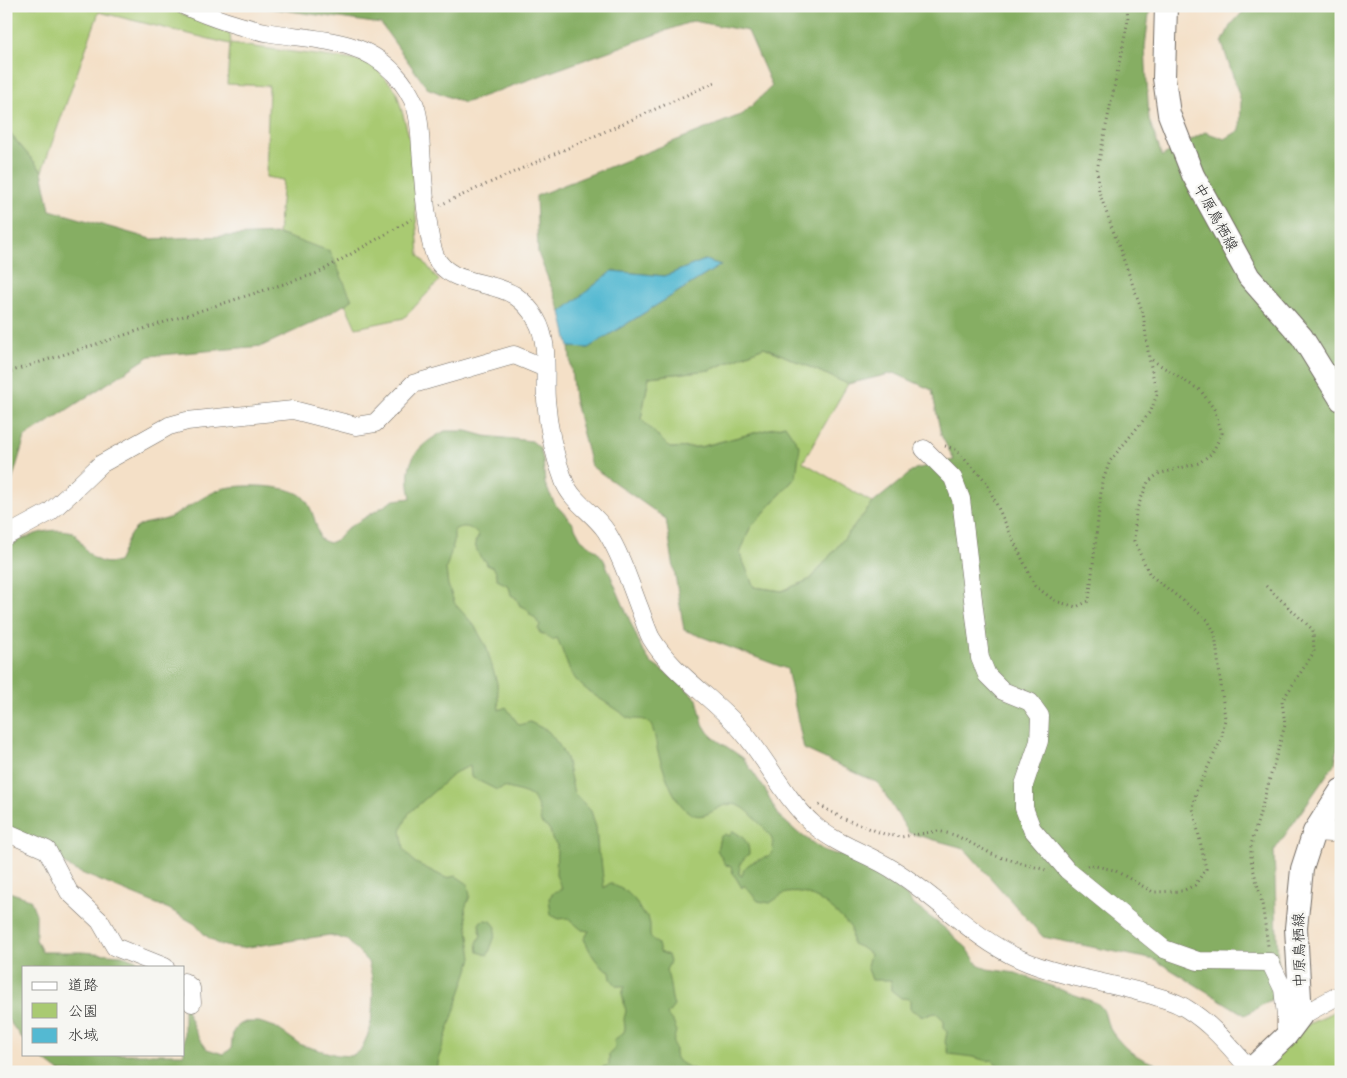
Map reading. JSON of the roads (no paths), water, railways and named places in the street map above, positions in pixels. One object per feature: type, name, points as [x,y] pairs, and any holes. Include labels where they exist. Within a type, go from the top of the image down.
[{"type":"main road","name":"中原鳥栖線","points":[[1166,6],[1164,78],[1169,114],[1192,174],[1249,277],[1302,337],[1341,400]]},
{"type":"main road","name":"中原鳥栖線","points":[[1300,1016],[1296,928],[1302,869],[1314,832],[1341,790]]},
{"type":"main road","points":[[1251,1071],[1286,1036],[1300,1016]]},
{"type":"street","points":[[184,6],[232,24],[270,33],[345,44],[370,55],[395,74],[407,90],[416,109],[420,130],[426,211],[436,259],[446,271],[515,296],[530,310],[540,325],[545,349],[546,403],[553,450],[566,487],[604,527],[621,559],[649,635],[670,663],[743,731],[799,808],[813,824],[831,838],[891,867],[991,944],[1023,960],[1052,970],[1159,997],[1185,1008],[1220,1035],[1251,1071]]},
{"type":"street","points":[[6,536],[50,512],[100,464],[169,426],[187,421],[293,410],[356,426],[375,423],[413,384],[514,355],[545,368]]},
{"type":"street","points":[[924,449],[953,478],[962,499],[980,658],[987,675],[1003,690],[1030,702],[1040,716],[1039,741],[1024,785],[1024,808],[1032,829],[1067,870],[1164,950],[1198,961],[1270,962],[1283,989],[1286,1036]]},
{"type":"street","points":[[1314,832],[1331,833],[1341,829]]},
{"type":"street","points":[[6,832],[47,850],[69,892],[100,920],[115,947],[162,966]]},
{"type":"street","points":[[185,983],[192,988],[192,1003]]},
{"type":"street","points":[[1300,1016],[1341,994]]},
{"type":"water","points":[[705,260],[721,265],[588,348],[569,347],[561,312],[612,271],[665,276]]}]
